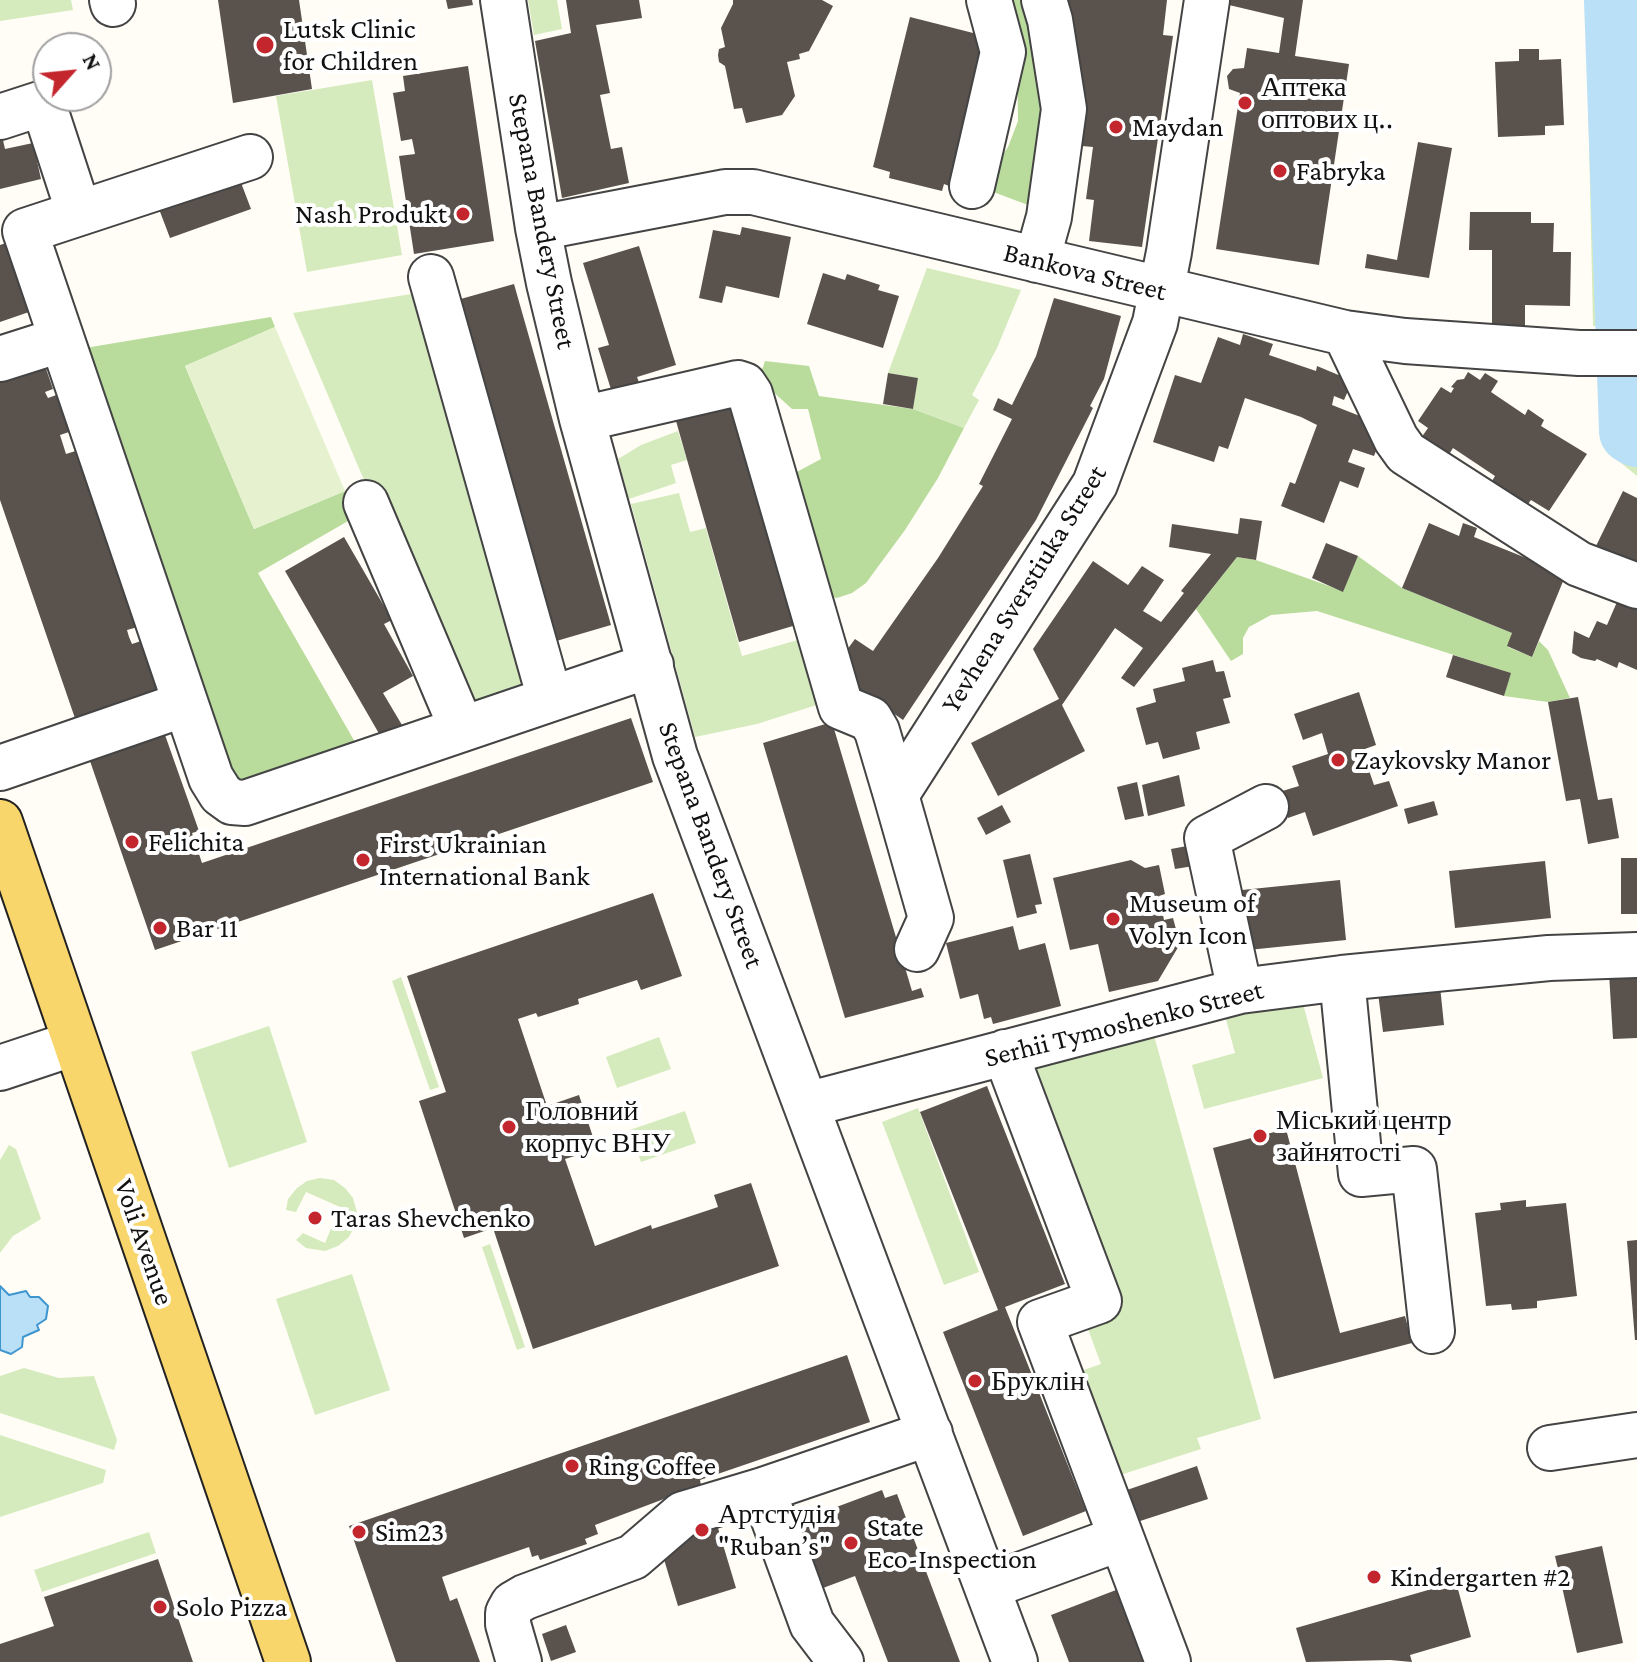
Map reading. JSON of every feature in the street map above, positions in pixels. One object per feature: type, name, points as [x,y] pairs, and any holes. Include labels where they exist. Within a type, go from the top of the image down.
[{"type":"main road","name":"Voli Avenue","points":[[0,822],[288,1662]]},
{"type":"street","name":"Stepana Bandery Street","points":[[503,0],[538,228],[582,419],[675,756],[1015,1662]]},
{"type":"street","points":[[972,186],[1003,52],[989,0]]},
{"type":"street","points":[[1037,260],[1049,217],[1064,109],[1044,0]]},
{"type":"street","name":"Yevhena Sverstiuka Street","points":[[896,795],[1095,484],[1155,323],[1207,0]]},
{"type":"street","points":[[0,117],[43,103],[79,213]]},
{"type":"street","points":[[250,157],[25,231],[185,704],[211,778],[221,794],[232,802],[245,803],[651,665]]},
{"type":"street","name":"Bankova Street","points":[[538,228],[725,192],[753,192],[1345,333],[1405,341],[1624,354]]},
{"type":"street","points":[[431,277],[550,699]]},
{"type":"street","points":[[1345,333],[1396,439],[1406,453],[1579,564],[1637,586]]},
{"type":"street","points":[[0,359],[60,340]]},
{"type":"street","points":[[582,419],[732,384],[744,385],[750,394],[841,707],[870,719],[877,731],[931,918],[917,949]]},
{"type":"street","points":[[366,503],[462,729]]},
{"type":"street","points":[[0,768],[185,704]]},
{"type":"street","points":[[1240,991],[1207,838],[1266,807]]},
{"type":"street","name":"Serhii Tymoshenko Street","points":[[806,1105],[1240,991],[1549,958],[1637,955]]},
{"type":"street","points":[[1342,978],[1361,1174],[1414,1169],[1432,1331]]},
{"type":"street","points":[[0,1068],[75,1043]]},
{"type":"street","points":[[1005,1052],[1099,1301],[1040,1322],[1168,1662]]},
{"type":"street","points":[[519,1662],[508,1624],[508,1613],[513,1604],[525,1597],[633,1557],[683,1514],[930,1433]]},
{"type":"street","points":[[1550,1448],[1637,1435]]},
{"type":"street","points":[[763,1490],[812,1624],[841,1662]]},
{"type":"street","points":[[987,1587],[1121,1538]]},
{"type":"green space","points":[[0,0],[71,0],[73,10],[0,21]]},
{"type":"green space","points":[[528,0],[557,0],[562,29],[534,35]]},
{"type":"green space","points":[[1006,0],[1037,0],[1048,66],[1036,208],[980,187],[1008,147],[1018,121],[1017,50]]},
{"type":"green space","points":[[1586,0],[1637,0],[1637,327],[1593,326]]},
{"type":"green space","points":[[372,80],[402,255],[307,272],[276,96]]},
{"type":"green space","points":[[927,268],[1021,290],[997,348],[972,395],[979,400],[964,428],[913,409],[918,378],[888,373]]},
{"type":"green space","points":[[424,292],[536,689],[463,713],[293,313]]},
{"type":"green space","points":[[271,317],[275,327],[185,366],[254,529],[345,491],[355,517],[258,573],[359,749],[237,788],[79,349]]},
{"type":"green space","points":[[275,327],[345,491],[254,529],[185,366]]},
{"type":"green space","points":[[765,361],[809,366],[819,396],[913,409],[964,428],[938,478],[905,530],[866,583],[852,593],[837,598],[827,596],[793,474],[821,459],[808,409],[792,409],[759,379]]},
{"type":"green space","points":[[1609,383],[1637,384],[1637,476],[1610,454],[1605,391]]},
{"type":"green space","points":[[678,431],[687,460],[671,465],[676,483],[629,499],[618,459],[641,445]]},
{"type":"green space","points":[[679,493],[690,532],[706,528],[742,656],[808,637],[826,702],[757,724],[695,737],[631,504]]},
{"type":"green space","points":[[1358,556],[1402,588],[1512,633],[1508,647],[1532,657],[1539,641],[1548,650],[1570,698],[1548,702],[1504,696],[1510,673],[1317,611],[1271,615],[1249,627],[1243,638],[1243,654],[1231,661],[1196,609],[1237,557],[1256,560],[1343,591]]},
{"type":"green space","points":[[401,977],[439,1087],[430,1090],[392,981]]},
{"type":"green space","points":[[1299,989],[1323,1078],[1204,1109],[1192,1065],[1235,1053],[1222,1004]]},
{"type":"green space","points":[[1151,1025],[1261,1419],[1197,1438],[1201,1449],[1114,1477],[1075,1373],[1101,1364],[1085,1321],[1025,1062]]},
{"type":"green space","points":[[269,1026],[307,1142],[229,1168],[191,1052]]},
{"type":"green space","points":[[659,1037],[671,1069],[617,1088],[606,1057]]},
{"type":"green space","points":[[918,1108],[979,1272],[944,1285],[882,1122]]},
{"type":"green space","points":[[685,1111],[696,1143],[641,1162],[630,1130]]},
{"type":"green space","points":[[9,1145],[16,1149],[41,1219],[13,1236],[0,1253],[0,1160]]},
{"type":"green space","points":[[320,1178],[334,1180],[345,1188],[353,1198],[357,1212],[349,1237],[325,1251],[306,1248],[296,1240],[303,1233],[325,1243],[340,1207],[306,1192],[296,1212],[286,1210],[288,1199],[297,1188],[307,1181]]},
{"type":"green space","points":[[490,1244],[525,1347],[517,1350],[482,1247]]},
{"type":"green space","points":[[352,1274],[390,1390],[315,1415],[276,1299]]},
{"type":"green space","points":[[24,1368],[59,1378],[94,1376],[117,1440],[114,1450],[0,1413],[0,1376]]},
{"type":"green space","points":[[0,1435],[106,1470],[103,1483],[0,1517]]},
{"type":"green space","points":[[149,1532],[156,1553],[42,1592],[34,1570]]},
{"type":"water","points":[[0,1286],[9,1295],[26,1291],[30,1297],[39,1297],[48,1306],[46,1319],[37,1325],[39,1330],[23,1337],[22,1347],[11,1354],[0,1350]]},
{"type":"building","name":"Lutsk Clinic for Children","points":[[218,0],[299,0],[312,89],[233,103]]},
{"type":"building","points":[[446,0],[472,0],[473,5],[448,9]]},
{"type":"building","points":[[566,0],[639,0],[642,18],[596,25],[610,93],[600,95],[611,149],[622,147],[629,183],[562,198],[535,41],[571,33]]},
{"type":"building","points":[[733,0],[822,0],[833,6],[809,51],[799,54],[800,59],[787,62],[795,96],[782,115],[746,123],[742,108],[734,109],[725,66],[719,62],[718,55],[719,49],[725,47],[721,28]]},
{"type":"building","name":"Maydan","points":[[1052,0],[1167,0],[1163,35],[1173,36],[1142,247],[1089,241],[1094,200],[1086,199],[1093,147],[1071,145]]},
{"type":"building","name":"Fabryka","points":[[1230,0],[1303,0],[1295,56],[1349,64],[1319,265],[1216,249],[1240,93],[1229,89],[1227,76],[1233,69],[1244,68],[1247,48],[1279,53],[1284,18],[1229,5]]},
{"type":"building","points":[[910,17],[985,36],[959,141],[964,142],[959,163],[954,162],[949,186],[944,184],[942,191],[889,178],[890,172],[873,167]]},
{"type":"building","points":[[1519,49],[1539,49],[1539,60],[1561,59],[1564,125],[1545,126],[1545,135],[1498,137],[1495,62],[1519,61]]},
{"type":"building","points":[[468,66],[494,241],[414,254],[399,156],[415,154],[412,139],[401,141],[393,93],[405,91],[403,76]]},
{"type":"building","points":[[3,140],[5,149],[33,143],[41,179],[0,189],[0,141]]},
{"type":"building","points":[[1418,142],[1452,148],[1429,278],[1365,268],[1367,254],[1397,260]]},
{"type":"building","points":[[240,180],[251,209],[170,238],[159,209]]},
{"type":"building","points":[[1470,212],[1531,212],[1531,223],[1554,223],[1553,252],[1571,252],[1570,306],[1525,305],[1525,328],[1492,326],[1492,250],[1469,250]]},
{"type":"building","points":[[742,227],[791,237],[779,298],[726,286],[722,303],[699,298],[713,230],[740,235]]},
{"type":"building","points":[[6,243],[29,312],[0,322],[0,245]]},
{"type":"building","points":[[639,246],[676,365],[637,377],[642,390],[614,399],[598,348],[609,345],[583,263]]},
{"type":"building","points":[[823,273],[845,280],[847,274],[880,285],[878,290],[899,296],[883,348],[807,324]]},
{"type":"building","points":[[514,284],[611,625],[553,642],[450,302]]},
{"type":"building","points":[[1054,298],[1121,316],[1104,379],[1090,406],[1093,408],[1036,520],[903,720],[840,676],[841,658],[855,639],[873,651],[938,558],[983,486],[979,484],[1012,419],[993,410],[998,398],[1012,405],[1036,356]]},
{"type":"building","points":[[1243,334],[1273,344],[1269,355],[1316,371],[1317,366],[1348,379],[1351,384],[1344,400],[1334,396],[1332,405],[1375,422],[1383,433],[1374,456],[1353,449],[1348,462],[1365,468],[1358,488],[1340,481],[1324,523],[1281,506],[1290,482],[1295,484],[1317,425],[1301,417],[1245,398],[1228,449],[1219,446],[1214,462],[1153,442],[1175,375],[1201,383],[1218,337],[1240,345]]},
{"type":"building","points":[[42,357],[53,389],[45,392],[48,398],[62,393],[75,430],[60,435],[66,454],[82,449],[145,625],[127,630],[129,637],[132,644],[150,638],[171,699],[79,730],[0,500],[0,376]]},
{"type":"building","points":[[1468,372],[1480,380],[1485,373],[1498,381],[1491,392],[1525,415],[1528,409],[1544,420],[1541,426],[1587,454],[1549,511],[1531,500],[1528,504],[1492,481],[1495,476],[1453,448],[1448,456],[1421,438],[1428,428],[1418,421],[1441,387],[1451,393],[1454,388],[1451,387],[1457,380],[1464,379]]},
{"type":"building","points":[[888,373],[918,378],[913,409],[883,404]]},
{"type":"building","points":[[739,395],[803,623],[739,642],[674,414]]},
{"type":"building","points":[[1623,491],[1637,498],[1637,568],[1595,548]]},
{"type":"building","points":[[1240,518],[1262,521],[1256,560],[1237,557],[1134,687],[1121,678],[1143,648],[1115,628],[1062,705],[1085,751],[998,796],[971,743],[1059,699],[1033,649],[1093,561],[1128,585],[1142,566],[1164,580],[1143,611],[1161,622],[1211,554],[1169,547],[1172,524],[1238,534]]},
{"type":"building","points":[[1429,523],[1459,536],[1463,523],[1477,528],[1474,537],[1566,574],[1532,657],[1507,646],[1512,633],[1402,588]]},
{"type":"building","points":[[344,537],[392,620],[384,624],[413,676],[383,693],[402,725],[381,737],[285,571]]},
{"type":"building","points":[[1326,543],[1358,556],[1343,592],[1312,578]]},
{"type":"building","points":[[1620,595],[1637,602],[1637,670],[1619,662],[1617,668],[1572,653],[1574,631],[1589,638],[1597,621],[1607,625]]},
{"type":"building","points":[[1453,655],[1511,673],[1504,696],[1446,677]]},
{"type":"building","points":[[1213,660],[1216,672],[1224,671],[1231,697],[1223,699],[1230,723],[1196,732],[1200,749],[1163,759],[1158,742],[1146,745],[1136,708],[1156,702],[1153,689],[1185,681],[1182,668]]},
{"type":"building","name":"Zaykovsky Manor","points":[[1359,692],[1376,745],[1362,750],[1374,785],[1389,781],[1398,806],[1313,836],[1305,812],[1288,818],[1279,792],[1299,786],[1292,766],[1328,754],[1322,733],[1303,740],[1294,714]]},
{"type":"building","points":[[1578,697],[1598,800],[1612,798],[1619,838],[1588,844],[1580,799],[1566,801],[1548,702]]},
{"type":"building","points":[[631,718],[653,782],[155,950],[90,761],[165,735],[199,831],[192,833],[202,863]]},
{"type":"building","points":[[832,722],[912,991],[921,988],[924,997],[845,1018],[763,743]]},
{"type":"building","points":[[1179,775],[1185,806],[1148,816],[1142,785]]},
{"type":"building","points":[[1137,782],[1144,816],[1125,820],[1117,787]]},
{"type":"building","points":[[1434,801],[1438,815],[1408,824],[1404,809]]},
{"type":"building","points":[[1002,805],[1011,822],[986,835],[977,818]]},
{"type":"building","points":[[1203,843],[1206,864],[1175,869],[1171,849]]},
{"type":"building","points":[[1030,854],[1042,904],[1035,905],[1037,913],[1017,918],[1003,860]]},
{"type":"building","points":[[1621,858],[1637,858],[1637,914],[1621,914]]},
{"type":"building","name":"Museum of Volyn Icon","points":[[1131,860],[1145,868],[1159,865],[1165,894],[1159,896],[1164,920],[1173,918],[1180,944],[1158,981],[1109,992],[1098,944],[1070,950],[1053,878]]},
{"type":"building","points":[[1545,861],[1551,918],[1455,928],[1449,871]]},
{"type":"building","points":[[1340,880],[1346,940],[1248,950],[1242,890]]},
{"type":"building","name":"Головний корпус ВНУ","points":[[653,893],[682,976],[641,990],[637,980],[578,999],[579,1004],[538,1017],[536,1013],[518,1019],[547,1106],[579,1095],[597,1149],[565,1159],[595,1246],[651,1225],[652,1229],[718,1207],[714,1195],[751,1183],[779,1266],[533,1349],[493,1228],[464,1238],[419,1101],[446,1092],[407,976]]},
{"type":"building","points":[[1013,926],[1019,950],[1045,943],[1061,1006],[993,1024],[991,1017],[984,1019],[978,994],[960,999],[946,943]]},
{"type":"building","points":[[1637,971],[1637,1038],[1613,1039],[1609,973]]},
{"type":"building","points":[[1440,986],[1444,1025],[1383,1032],[1378,993]]},
{"type":"building","points":[[987,1086],[1065,1284],[1005,1307],[1086,1511],[1023,1536],[943,1332],[998,1310],[920,1112]]},
{"type":"building","points":[[1286,1129],[1340,1333],[1405,1316],[1412,1343],[1274,1379],[1213,1148]]},
{"type":"building","points":[[1526,1200],[1526,1207],[1566,1203],[1577,1296],[1537,1301],[1537,1308],[1512,1310],[1511,1304],[1486,1306],[1475,1213],[1501,1210],[1500,1203]]},
{"type":"building","points":[[1637,1240],[1637,1340],[1635,1340],[1627,1241]]},
{"type":"building","points":[[847,1355],[870,1422],[700,1480],[701,1485],[595,1525],[598,1534],[585,1539],[587,1544],[540,1560],[538,1555],[532,1557],[529,1547],[442,1577],[450,1601],[457,1598],[480,1662],[396,1662],[349,1526]]},
{"type":"building","points":[[1197,1466],[1208,1499],[1134,1523],[1124,1491]]},
{"type":"building","points":[[882,1490],[885,1498],[897,1494],[960,1662],[888,1662],[855,1576],[823,1588],[799,1521]]},
{"type":"building","points":[[715,1518],[736,1588],[678,1606],[660,1546]]},
{"type":"building","points":[[1602,1546],[1623,1643],[1577,1653],[1555,1556]]},
{"type":"building","points":[[158,1559],[193,1662],[0,1662],[0,1644],[54,1626],[44,1597]]},
{"type":"building","points":[[1456,1582],[1471,1637],[1410,1655],[1412,1662],[1306,1662],[1296,1628]]},
{"type":"building","points":[[1116,1590],[1144,1662],[1069,1662],[1051,1615]]},
{"type":"building","points":[[566,1625],[576,1652],[551,1661],[542,1634]]},
{"type":"waterway","points":[[1617,0],[1632,431],[1637,434]]},
{"type":"place","name":"Lutsk Clinic for Children","points":[[265,45]]},
{"type":"place","name":"Аптека оптових ц‥","points":[[1245,103]]},
{"type":"place","name":"Maydan","points":[[1116,127]]},
{"type":"place","name":"Fabryka","points":[[1280,171]]},
{"type":"place","name":"Nash Produkt","points":[[463,214]]},
{"type":"place","name":"Zaykovsky Manor","points":[[1338,760]]},
{"type":"place","name":"Felichita","points":[[132,842]]},
{"type":"place","name":"First Ukrainian International Bank","points":[[363,860]]},
{"type":"place","name":"Museum of Volyn Icon","points":[[1113,919]]},
{"type":"place","name":"Bar 11","points":[[160,928]]},
{"type":"place","name":"Головний корпус ВНУ","points":[[509,1127]]},
{"type":"place","name":"Міський центр зайнятості","points":[[1260,1136]]},
{"type":"place","name":"Taras Shevchenko","points":[[315,1218]]},
{"type":"place","name":"Бруклін","points":[[975,1381]]},
{"type":"place","name":"Ring Coffee","points":[[572,1466]]},
{"type":"place","name":"Артстудія \"Ruban’s\"","points":[[702,1530]]},
{"type":"place","name":"Sim23","points":[[359,1532]]},
{"type":"place","name":"State Eco-Inspection","points":[[851,1543]]},
{"type":"place","name":"Kindergarten #2","points":[[1374,1577]]},
{"type":"place","name":"Solo Pizza","points":[[160,1607]]}]
